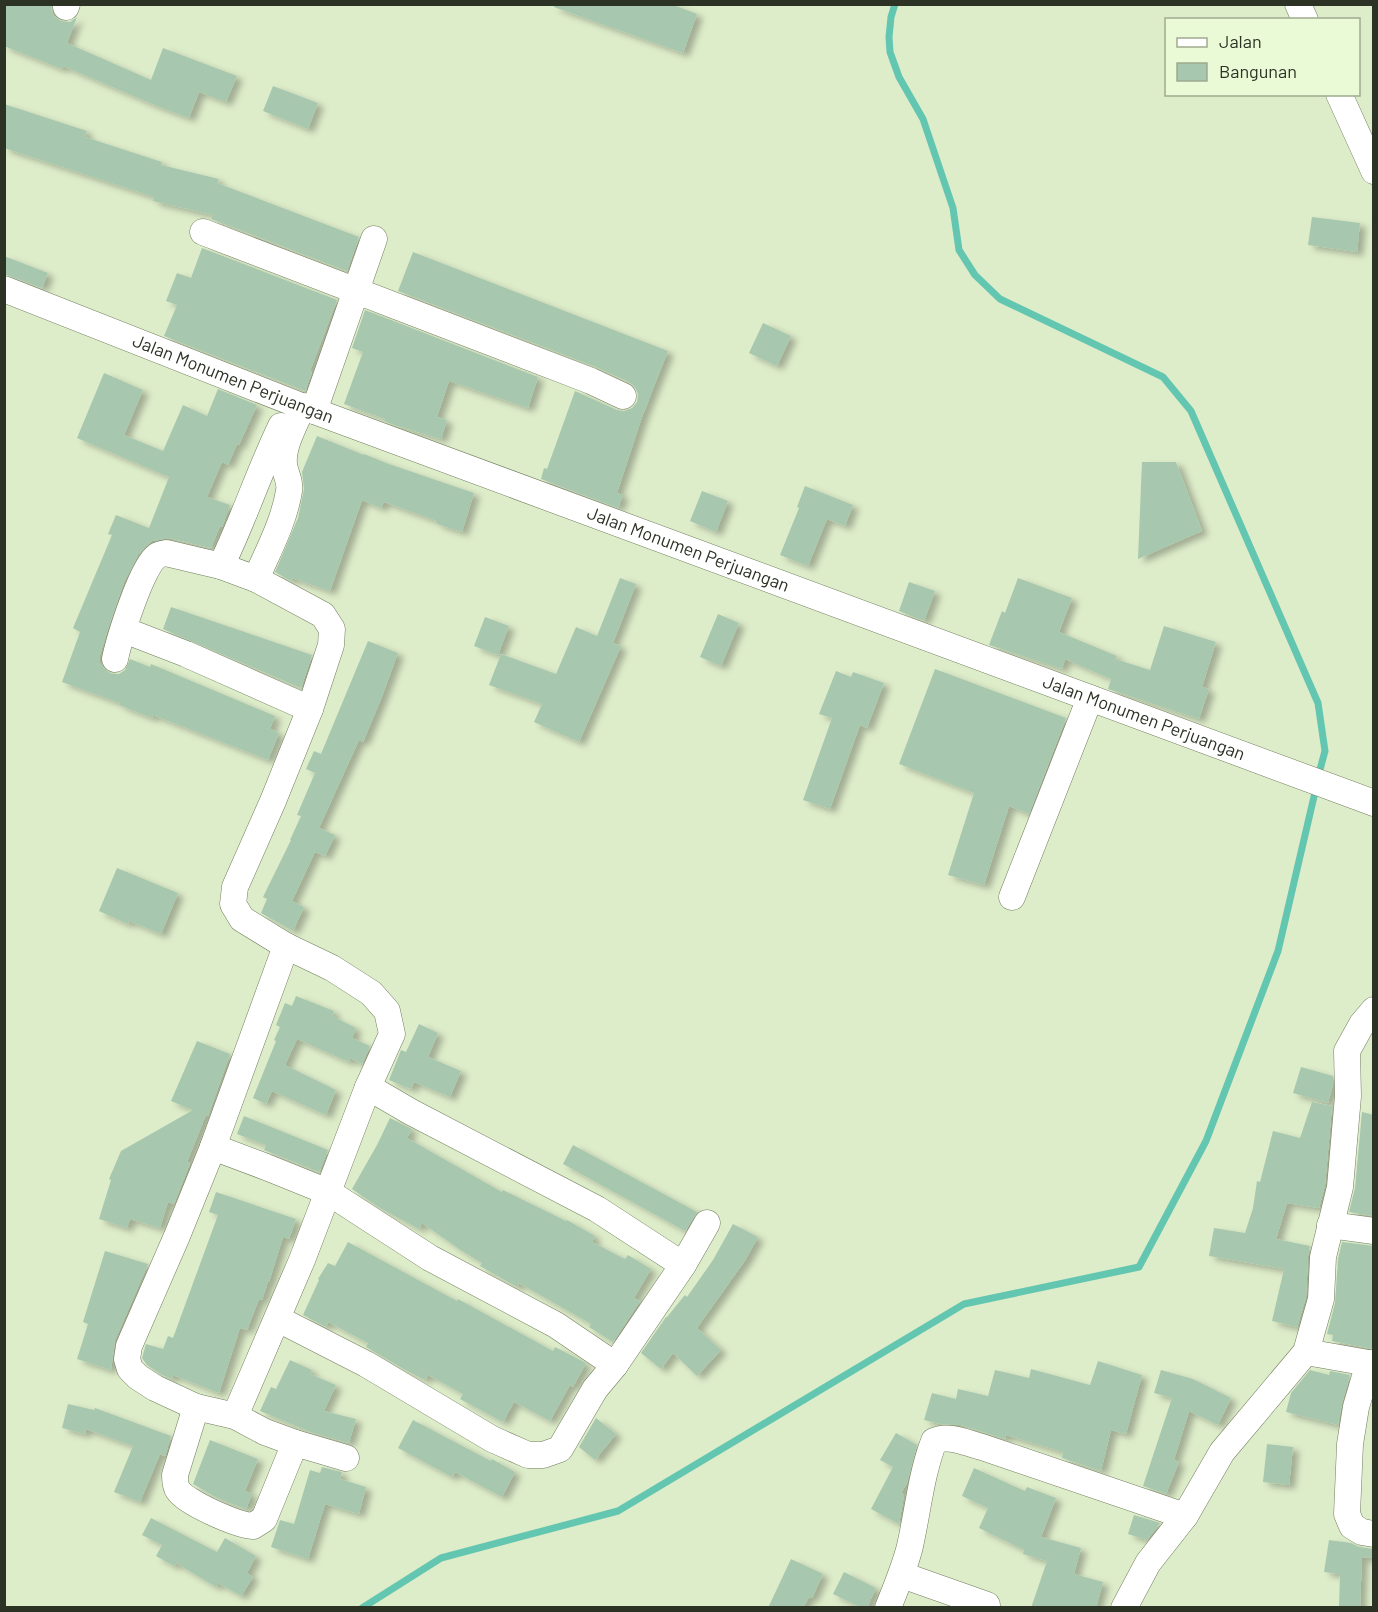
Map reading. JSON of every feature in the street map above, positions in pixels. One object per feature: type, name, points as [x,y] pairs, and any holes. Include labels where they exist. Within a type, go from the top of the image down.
[{"type":"street","points":[[1298,4],[1304,18]]},
{"type":"street","points":[[1340,96],[1374,171]]},
{"type":"street","points":[[203,232],[591,381],[623,396]]},
{"type":"street","points":[[256,579],[281,519],[289,493],[290,484],[284,463],[284,453],[303,406],[357,291],[374,239]]},
{"type":"street","name":"Jalan Monumen Perjuangan","points":[[4,289],[303,406],[1362,799]]},
{"type":"street","points":[[221,567],[266,459],[303,406]]},
{"type":"street","points":[[115,659],[140,583],[149,565],[157,556],[166,553],[221,567],[256,579],[323,615],[332,629],[331,645],[310,709],[235,887],[233,904],[243,919],[286,946],[332,968],[371,993],[387,1011],[392,1034],[368,1087],[278,1319],[235,1416]]},
{"type":"street","points":[[124,630],[186,654],[310,709]]},
{"type":"street","points":[[1012,897],[1090,698]]},
{"type":"street","points":[[286,946],[213,1147],[129,1346],[128,1359],[130,1369],[138,1377],[155,1388],[196,1407],[235,1416],[265,1432],[346,1458]]},
{"type":"street","points":[[1124,1608],[1148,1563],[1185,1516],[1222,1452],[1306,1352],[1321,1299],[1323,1257],[1340,1187],[1348,1096],[1347,1051],[1362,1024],[1374,1010]]},
{"type":"street","points":[[368,1087],[597,1209],[683,1264]]},
{"type":"street","points":[[213,1147],[328,1192],[430,1258],[556,1325],[615,1365]]},
{"type":"street","points":[[278,1319],[366,1364],[492,1439],[528,1455],[543,1455],[560,1449],[595,1389],[615,1365],[683,1264],[707,1223]]},
{"type":"street","points":[[1330,1226],[1374,1231]]},
{"type":"street","points":[[1306,1352],[1371,1363],[1356,1407],[1350,1444],[1347,1514],[1352,1526],[1362,1532],[1374,1534]]},
{"type":"street","points":[[196,1407],[175,1475],[178,1490],[188,1498],[237,1523],[253,1526],[264,1519],[295,1443]]},
{"type":"street","points":[[888,1608],[902,1575],[930,1450],[934,1441],[942,1437],[982,1447],[1185,1516]]},
{"type":"street","points":[[902,1575],[991,1607]]},
{"type":"building","points":[[4,4],[52,4],[51,11],[61,21],[70,22],[77,17],[67,43],[151,80],[163,48],[237,76],[226,102],[199,92],[189,118],[63,66],[62,69],[4,46]]},
{"type":"building","points":[[554,4],[671,4],[697,14],[683,53],[554,7]]},
{"type":"building","points":[[273,86],[318,103],[308,129],[263,111]]},
{"type":"building","points":[[4,104],[87,131],[85,137],[162,162],[161,165],[219,179],[217,183],[359,237],[347,271],[211,219],[213,215],[153,201],[154,197],[4,148]]},
{"type":"building","points":[[1312,217],[1360,223],[1357,252],[1308,245]]},
{"type":"building","points":[[202,248],[337,300],[310,371],[312,372],[305,391],[164,336],[177,305],[166,301],[177,273],[191,278]]},
{"type":"building","points":[[413,252],[668,351],[643,414],[617,493],[623,495],[618,508],[541,479],[544,468],[547,469],[575,391],[624,411],[632,408],[637,402],[638,394],[635,387],[596,367],[398,291]]},
{"type":"building","points":[[4,256],[48,273],[42,288],[4,274]]},
{"type":"building","points":[[365,310],[538,377],[528,408],[449,381],[437,417],[447,420],[441,439],[397,426],[384,421],[385,419],[344,404],[363,352],[352,348]]},
{"type":"building","points":[[763,323],[791,336],[777,366],[749,353]]},
{"type":"building","points":[[104,373],[143,390],[124,435],[163,451],[183,405],[207,416],[218,389],[257,405],[228,465],[222,462],[207,497],[230,505],[211,548],[169,538],[152,541],[146,546],[138,555],[124,582],[100,655],[100,663],[112,674],[119,674],[125,670],[130,659],[150,667],[151,664],[275,716],[270,729],[279,733],[268,760],[62,682],[80,632],[73,628],[112,535],[108,534],[116,515],[149,528],[169,477],[77,438]]},
{"type":"building","points":[[317,436],[364,455],[474,493],[462,532],[384,502],[381,508],[362,500],[330,591],[292,578],[291,581],[275,572],[298,518],[304,489],[302,472]]},
{"type":"building","points":[[1142,462],[1176,462],[1202,531],[1138,559]]},
{"type":"building","points":[[805,486],[853,505],[845,526],[827,519],[808,566],[780,555],[799,508],[797,507]]},
{"type":"building","points":[[702,491],[728,501],[716,532],[690,521]]},
{"type":"building","points":[[620,578],[636,584],[613,643],[621,646],[579,742],[534,722],[542,704],[489,685],[501,654],[556,674],[576,627],[597,636]]},
{"type":"building","points":[[1018,578],[1072,598],[1059,632],[1117,656],[1115,659],[1150,670],[1164,626],[1216,642],[1202,687],[1209,689],[1199,719],[1108,689],[1111,679],[1065,659],[1062,669],[989,645],[1002,611],[1005,613]]},
{"type":"building","points":[[909,582],[935,591],[924,621],[899,611]]},
{"type":"building","points":[[171,607],[312,655],[301,688],[163,629]]},
{"type":"building","points":[[718,614],[739,623],[721,666],[700,657]]},
{"type":"building","points":[[485,617],[509,626],[498,655],[474,646]]},
{"type":"building","points":[[368,641],[398,653],[363,742],[359,740],[319,828],[335,835],[325,856],[315,852],[292,901],[304,907],[293,931],[261,913],[267,899],[263,897],[301,816],[297,815],[315,773],[306,769],[314,751],[321,754]]},
{"type":"building","points":[[935,669],[1066,718],[1029,814],[1009,806],[984,885],[948,875],[974,793],[899,764]]},
{"type":"building","points":[[836,671],[851,677],[853,672],[884,683],[867,728],[860,725],[830,809],[803,800],[832,718],[819,714]]},
{"type":"building","points":[[117,868],[178,893],[161,934],[129,921],[128,924],[99,911]]},
{"type":"building","points":[[296,996],[334,1011],[332,1016],[356,1028],[352,1038],[370,1046],[362,1064],[350,1058],[349,1062],[297,1039],[285,1065],[336,1090],[326,1115],[272,1091],[266,1104],[253,1098],[276,1041],[274,1040],[280,1027],[276,1025],[285,1003],[292,1006]]},
{"type":"building","points":[[419,1024],[438,1033],[428,1057],[461,1071],[450,1097],[414,1082],[411,1089],[389,1080],[401,1050],[406,1052]]},
{"type":"building","points":[[197,1041],[230,1054],[208,1116],[206,1115],[187,1162],[190,1163],[174,1204],[168,1202],[160,1228],[130,1219],[127,1228],[99,1219],[111,1180],[109,1179],[121,1151],[193,1110],[171,1101]]},
{"type":"building","points":[[1301,1067],[1333,1076],[1328,1103],[1293,1093]]},
{"type":"building","points":[[1312,1102],[1332,1106],[1325,1185],[1319,1208],[1287,1203],[1276,1239],[1310,1246],[1306,1297],[1297,1327],[1272,1321],[1284,1269],[1209,1256],[1214,1228],[1245,1233],[1253,1208],[1257,1181],[1260,1182],[1273,1131],[1300,1138]]},
{"type":"building","points":[[1362,1112],[1374,1115],[1374,1216],[1349,1212],[1355,1188]]},
{"type":"building","points":[[244,1116],[328,1150],[319,1172],[264,1150],[266,1145],[237,1134]]},
{"type":"building","points":[[390,1118],[412,1129],[407,1138],[502,1192],[503,1190],[567,1220],[595,1236],[592,1242],[625,1259],[628,1255],[651,1269],[634,1298],[640,1301],[613,1342],[589,1327],[591,1324],[519,1283],[517,1287],[480,1266],[482,1263],[422,1223],[419,1229],[378,1207],[352,1189]]},
{"type":"building","points":[[573,1145],[697,1212],[685,1231],[563,1164]]},
{"type":"building","points":[[216,1192],[296,1219],[289,1239],[283,1237],[269,1282],[262,1300],[259,1299],[247,1330],[240,1328],[219,1393],[173,1375],[172,1379],[162,1375],[147,1365],[142,1358],[146,1344],[163,1349],[168,1336],[173,1338],[218,1215],[209,1212]]},
{"type":"building","points":[[733,1224],[758,1237],[746,1259],[697,1328],[721,1350],[697,1376],[673,1353],[661,1369],[641,1353],[666,1317],[685,1295],[687,1297],[713,1260]]},
{"type":"building","points":[[348,1242],[553,1351],[555,1347],[586,1363],[573,1387],[570,1385],[550,1421],[514,1402],[503,1422],[460,1399],[463,1394],[428,1375],[425,1380],[366,1347],[368,1343],[328,1322],[326,1327],[303,1315],[318,1279],[328,1263],[335,1266]]},
{"type":"building","points":[[1342,1242],[1374,1246],[1374,1349],[1332,1341],[1333,1335],[1327,1334],[1335,1303],[1338,1259]]},
{"type":"building","points":[[105,1251],[148,1264],[115,1340],[111,1370],[77,1359],[88,1324],[83,1322]]},
{"type":"building","points":[[290,1360],[312,1370],[310,1374],[336,1385],[324,1411],[356,1419],[349,1443],[313,1433],[260,1411],[271,1387],[276,1389]]},
{"type":"building","points":[[1098,1361],[1142,1375],[1126,1434],[1111,1430],[1101,1471],[1062,1458],[1063,1452],[1006,1435],[1005,1439],[961,1425],[940,1424],[924,1420],[932,1393],[956,1399],[958,1389],[988,1396],[995,1370],[1029,1378],[1031,1369],[1090,1385]]},
{"type":"building","points":[[1161,1370],[1193,1379],[1231,1398],[1218,1425],[1189,1411],[1174,1460],[1179,1462],[1166,1494],[1143,1486],[1172,1398],[1154,1393]]},
{"type":"building","points":[[1310,1370],[1329,1375],[1330,1371],[1350,1375],[1338,1425],[1286,1412],[1291,1393]]},
{"type":"building","points":[[68,1404],[94,1410],[95,1408],[171,1436],[165,1456],[160,1454],[140,1502],[114,1492],[133,1446],[86,1429],[85,1434],[62,1428]]},
{"type":"building","points":[[596,1418],[616,1434],[595,1460],[579,1447]]},
{"type":"building","points":[[413,1420],[515,1472],[502,1497],[455,1472],[452,1477],[398,1448]]},
{"type":"building","points":[[896,1433],[917,1445],[907,1483],[901,1493],[904,1495],[899,1524],[871,1509],[893,1467],[880,1460]]},
{"type":"building","points":[[210,1440],[258,1459],[245,1491],[252,1494],[246,1509],[219,1499],[193,1484]]},
{"type":"building","points":[[1267,1444],[1293,1447],[1289,1485],[1263,1482]]},
{"type":"building","points":[[322,1467],[342,1472],[340,1479],[366,1487],[359,1514],[325,1504],[308,1559],[271,1547],[280,1520],[294,1524],[310,1470],[320,1473]]},
{"type":"building","points":[[974,1468],[1025,1491],[1027,1487],[1056,1498],[1041,1537],[1081,1548],[1074,1574],[1103,1582],[1096,1608],[1031,1608],[1047,1561],[1023,1554],[1024,1550],[979,1528],[988,1508],[962,1496]]},
{"type":"building","points":[[1134,1515],[1160,1523],[1147,1540],[1128,1534]]},
{"type":"building","points":[[151,1518],[217,1552],[225,1538],[256,1556],[247,1573],[253,1577],[241,1596],[218,1583],[216,1587],[176,1563],[174,1566],[156,1556],[162,1545],[142,1535]]},
{"type":"building","points":[[1329,1540],[1374,1549],[1374,1558],[1362,1557],[1360,1608],[1339,1608],[1340,1574],[1324,1572]]},
{"type":"building","points":[[791,1559],[823,1574],[812,1598],[809,1597],[803,1608],[768,1608]]},
{"type":"building","points":[[844,1572],[876,1588],[867,1608],[862,1608],[833,1594]]},
{"type":"waterway","points":[[895,4],[891,17],[890,52],[899,77],[923,119],[953,208],[959,250],[975,275],[1000,299],[1163,377],[1191,411],[1318,703],[1325,751],[1318,777]]},
{"type":"waterway","points":[[362,1608],[441,1558],[618,1511],[964,1304],[1139,1267],[1206,1141],[1278,951],[1316,788]]}]
